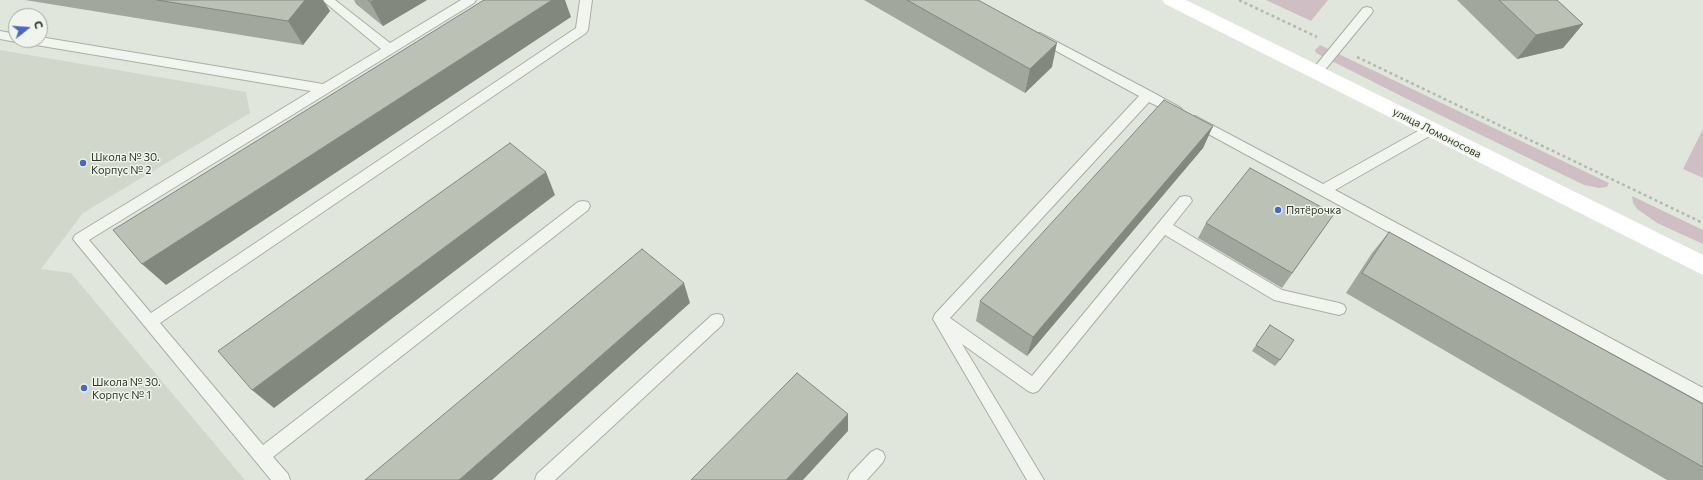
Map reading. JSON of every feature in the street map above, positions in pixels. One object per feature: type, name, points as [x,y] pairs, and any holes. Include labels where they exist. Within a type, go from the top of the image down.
[{"type":"main road","name":"улица Ломоносова","points":[[1171,0],[1703,266]]},
{"type":"lane","points":[[328,0],[389,49]]},
{"type":"lane","points":[[282,480],[80,240],[470,0]]},
{"type":"lane","points":[[149,322],[582,30],[586,0]]},
{"type":"lane","points":[[1316,73],[1367,11]]},
{"type":"lane","points":[[1029,30],[1703,396]]},
{"type":"lane","points":[[48,43],[325,89]]},
{"type":"lane","points":[[940,319],[1148,95]]},
{"type":"lane","points":[[1324,190],[1430,130]]},
{"type":"lane","points":[[940,319],[1033,386],[1185,201]]},
{"type":"lane","points":[[262,456],[583,206]]},
{"type":"lane","points":[[1164,227],[1279,296],[1339,309]]},
{"type":"lane","points":[[940,319],[1036,480]]},
{"type":"lane","points":[[543,480],[717,320]]},
{"type":"lane","points":[[856,480],[877,457]]},
{"type":"path","points":[[1239,0],[1703,223]]},
{"type":"shaded area","points":[[1266,0],[1328,0],[1311,21]]},
{"type":"shaded area","points":[[1320,45],[1609,183],[1607,187],[1599,188],[1584,185],[1316,53],[1315,50]]},
{"type":"shaded area","points":[[0,50],[246,92],[250,113],[83,213],[41,269],[71,273],[245,480],[0,480]]},
{"type":"shaded area","points":[[1703,129],[1703,178],[1683,169]]},
{"type":"shaded area","points":[[1632,196],[1703,230],[1703,244],[1657,223],[1637,209],[1633,203]]},
{"type":"building","points":[[157,0],[305,0],[288,21]]},
{"type":"building","points":[[484,0],[552,0],[142,264],[113,230]]},
{"type":"building","points":[[907,0],[978,0],[1057,43],[1030,69]]},
{"type":"building","points":[[1499,0],[1557,0],[1583,24],[1536,35]]},
{"type":"building","points":[[1164,100],[1213,126],[1033,337],[980,301]]},
{"type":"building","points":[[510,143],[546,172],[252,390],[218,351]]},
{"type":"building","points":[[1250,168],[1334,214],[1292,273],[1206,223]]},
{"type":"building","points":[[1389,232],[1703,404],[1703,467],[1362,273]]},
{"type":"building","points":[[642,249],[684,283],[459,480],[365,480]]},
{"type":"building","points":[[1270,325],[1294,340],[1280,360],[1256,345]]},
{"type":"building","points":[[797,373],[848,414],[786,480],[691,480]]},
{"type":"place","name":"Школа № 30. Корпус № 2","points":[[83,163]]},
{"type":"place","name":"Пятёрочка","points":[[1278,210]]},
{"type":"place","name":"Школа № 30. Корпус № 1","points":[[84,388]]}]
